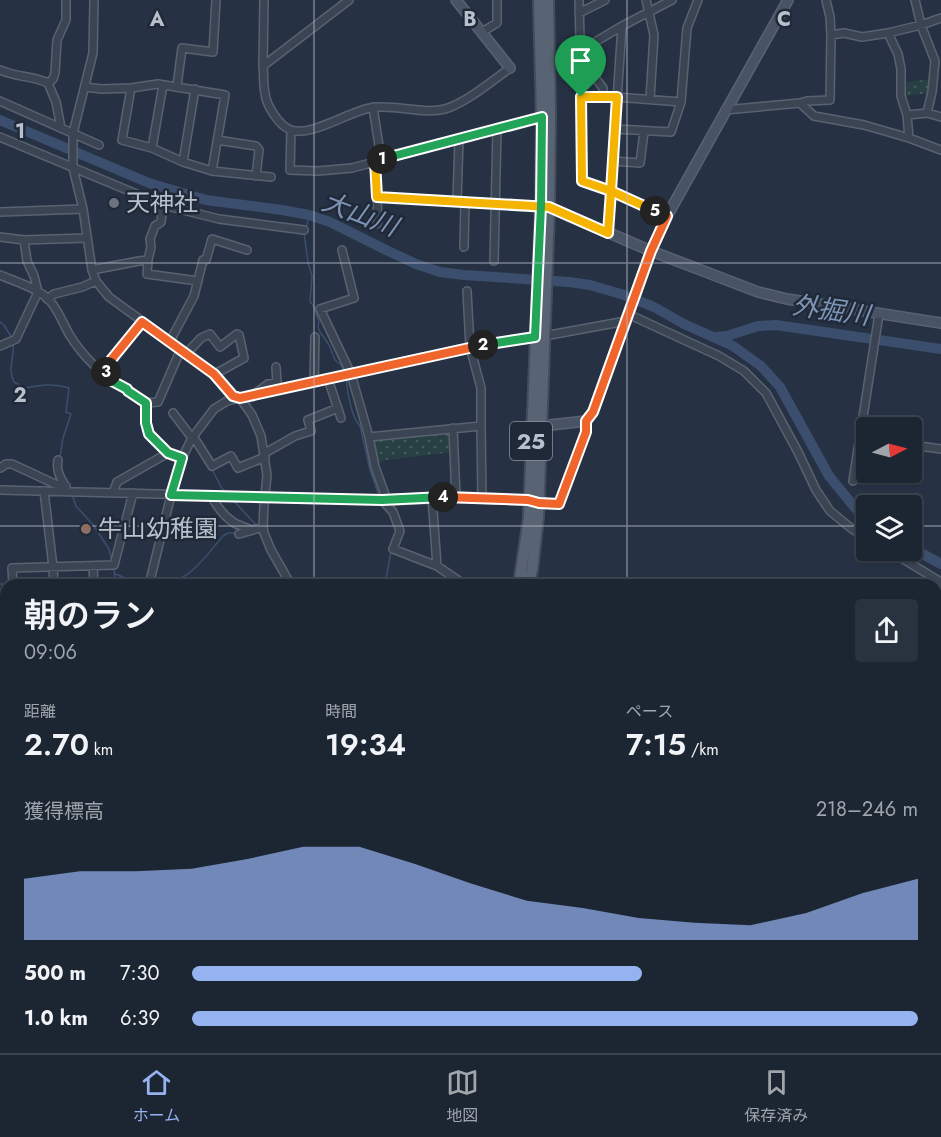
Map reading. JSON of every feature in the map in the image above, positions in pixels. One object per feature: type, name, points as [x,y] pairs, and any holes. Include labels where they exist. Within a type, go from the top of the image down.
[{"type":"main road","name":"25","points":[[538,0],[545,206]]},
{"type":"main road","name":"25","points":[[529,579],[536,538],[534,501],[539,336],[550,93],[548,0]]},
{"type":"main road","name":"25","points":[[520,579],[529,518],[534,501],[541,426],[539,336]]},
{"type":"street","points":[[48,83],[53,79],[55,73],[57,40],[66,20],[66,0]]},
{"type":"street","points":[[94,0],[93,53],[73,133],[73,168],[83,209],[92,270],[96,280],[109,297],[214,374],[233,396],[240,398],[252,415],[258,426],[267,475],[263,527],[271,550],[288,579]]},
{"type":"street","points":[[177,86],[182,48],[213,52],[216,0]]},
{"type":"street","points":[[264,0],[265,96],[272,111],[282,124],[291,130],[300,131],[310,130],[373,107],[447,109],[510,68],[456,0]]},
{"type":"street","points":[[263,66],[349,0]]},
{"type":"street","points":[[482,32],[497,23],[497,0]]},
{"type":"street","points":[[579,0],[580,39],[591,59],[588,68],[603,88],[603,96]]},
{"type":"street","points":[[579,14],[605,0]]},
{"type":"street","points":[[646,0],[654,35],[650,99]]},
{"type":"street","points":[[585,48],[672,0]]},
{"type":"street","points":[[615,129],[671,132],[681,102],[687,28],[698,0]]},
{"type":"street","points":[[0,490],[67,489],[113,493],[384,500],[456,497],[559,504],[586,432],[586,421],[593,412],[651,251],[667,216],[788,0]]},
{"type":"street","points":[[725,110],[830,100],[831,35],[826,0]]},
{"type":"street","points":[[915,0],[921,25],[935,61],[932,92],[927,112]]},
{"type":"street","points":[[831,35],[844,33],[862,37],[888,33],[941,18]]},
{"type":"street","points":[[608,233],[622,26]]},
{"type":"street","points":[[888,33],[898,54],[901,69],[901,96],[907,115],[909,138]]},
{"type":"street","points":[[0,70],[48,83],[56,102],[61,128]]},
{"type":"street","points":[[85,87],[102,89],[163,85],[225,95],[212,171]]},
{"type":"street","points":[[152,148],[163,85]]},
{"type":"street","points":[[131,88],[122,140],[152,148],[183,162],[212,171],[271,177]]},
{"type":"street","points":[[183,162],[195,89]]},
{"type":"street","points":[[932,92],[941,94]]},
{"type":"street","points":[[667,216],[582,181],[581,97],[603,96],[681,102]]},
{"type":"street","points":[[0,101],[99,146]]},
{"type":"street","points":[[800,103],[814,116],[864,125],[941,150]]},
{"type":"street","points":[[373,107],[378,160],[378,220],[376,224]]},
{"type":"street","points":[[907,115],[927,112],[941,117]]},
{"type":"street","points":[[291,130],[290,170],[318,171],[352,168],[542,117]]},
{"type":"street","points":[[494,261],[497,129]]},
{"type":"street","points":[[613,161],[640,163],[644,132]]},
{"type":"street","points":[[0,137],[162,205],[219,219],[304,230]]},
{"type":"street","points":[[459,139],[464,247]]},
{"type":"street","points":[[217,140],[256,147],[259,150],[255,176]]},
{"type":"street","points":[[377,197],[545,206],[651,251],[758,292],[787,299],[941,323]]},
{"type":"street","points":[[162,205],[161,222],[154,226],[150,239],[147,274],[198,282]]},
{"type":"street","points":[[0,212],[83,209]]},
{"type":"street","points":[[0,237],[24,240],[86,238]]},
{"type":"street","points":[[0,346],[16,339],[38,292],[27,261],[24,240]]},
{"type":"street","points":[[170,341],[194,296],[203,260],[206,260],[212,240],[247,250]]},
{"type":"street","points":[[342,250],[354,298],[320,309],[351,374],[384,500],[393,512],[400,531],[393,549],[437,566],[456,579]]},
{"type":"street","points":[[92,270],[148,260]]},
{"type":"street","points":[[0,275],[38,292],[47,299],[85,356],[112,381],[146,403],[158,402],[184,351],[201,338],[210,334],[220,347],[237,334],[239,335],[244,358],[214,374]]},
{"type":"street","points":[[47,299],[54,294],[82,287],[96,280]]},
{"type":"street","points":[[467,291],[470,348],[481,388],[482,498]]},
{"type":"street","points":[[866,417],[879,314]]},
{"type":"street","points":[[150,579],[182,458],[192,437],[214,409],[227,401],[470,348],[539,336],[628,315],[719,356],[744,371],[766,393],[816,490],[830,511],[856,531]]},
{"type":"street","points":[[104,374],[110,368],[111,360],[142,322]]},
{"type":"street","points":[[314,382],[315,337]]},
{"type":"street","points":[[252,396],[268,384],[277,383],[276,367]]},
{"type":"street","points":[[328,379],[342,418]]},
{"type":"street","points":[[146,403],[147,428],[154,439],[168,453],[182,458]]},
{"type":"street","points":[[172,413],[212,466],[231,456],[238,468],[265,455],[295,436],[312,431],[308,420],[338,408]]},
{"type":"street","points":[[541,426],[586,421]]},
{"type":"street","points":[[369,437],[481,426]]},
{"type":"street","points":[[453,428],[456,497]]},
{"type":"street","points":[[922,446],[941,449]]},
{"type":"street","points":[[113,493],[117,483],[168,453]]},
{"type":"street","points":[[58,460],[58,473],[67,489]]},
{"type":"street","points":[[0,468],[6,464],[12,464],[67,489]]},
{"type":"street","points":[[853,481],[856,469]]},
{"type":"street","points":[[44,491],[54,579]]},
{"type":"street","points":[[13,579],[12,568],[114,565],[133,493]]},
{"type":"street","points":[[211,495],[225,515],[234,523],[250,530]]},
{"type":"street","points":[[432,497],[437,566]]},
{"type":"street","points":[[239,534],[263,527]]},
{"type":"street","points":[[906,561],[936,579]]},
{"type":"street","points":[[93,566],[94,579]]},
{"type":"green space","points":[[930,79],[929,93],[903,96],[903,83]]},
{"type":"green space","points":[[451,431],[453,452],[385,460],[377,464],[373,440]]},
{"type":"waterway","name":"大山川","points":[[0,120],[149,183],[206,200],[282,210],[330,222],[416,264],[440,272],[590,285],[654,307],[684,324],[733,346],[761,366],[780,387],[829,476],[856,509]]},
{"type":"waterway","points":[[306,229],[309,215]]},
{"type":"waterway","points":[[304,233],[312,276],[310,302],[319,322],[320,332],[345,373]]},
{"type":"waterway","points":[[0,322],[12,338]]},
{"type":"waterway","name":"外掘川","points":[[716,337],[727,336],[758,326],[776,325],[941,349]]},
{"type":"waterway","points":[[13,343],[11,372],[14,382],[25,388],[47,385],[69,388],[66,412],[71,414],[63,438],[60,457]]},
{"type":"waterway","points":[[346,377],[348,396],[360,426],[370,470],[379,496]]},
{"type":"waterway","points":[[211,467],[227,494]]},
{"type":"waterway","points":[[72,494],[76,506],[94,526],[109,549],[112,560]]},
{"type":"waterway","points":[[233,500],[256,525]]},
{"type":"waterway","points":[[179,579],[193,570],[223,536],[235,533]]},
{"type":"waterway","points":[[386,579],[391,551]]},
{"type":"waterway","name":"大山川","points":[[922,554],[941,564]]},
{"type":"waterway","points":[[114,568],[115,579]]},
{"type":"waterway","points":[[115,574],[129,579]]},
{"type":"place","name":"天神社","points":[[114,203]]},
{"type":"place","name":"牛山幼稚園","points":[[86,529]]},
{"type":"route","points":[[581,97],[582,181],[611,191],[608,233],[549,207],[541,206],[495,203],[377,197],[375,161],[542,117],[541,206],[535,337],[470,348],[240,398],[233,396],[214,374],[187,353],[142,322],[111,360],[110,368],[104,374],[146,403],[146,423],[149,434],[168,453],[182,458],[171,495],[382,500],[432,497],[482,498],[559,504],[586,432],[586,421],[593,412],[651,251],[667,216],[611,191],[617,97],[581,97]]}]
